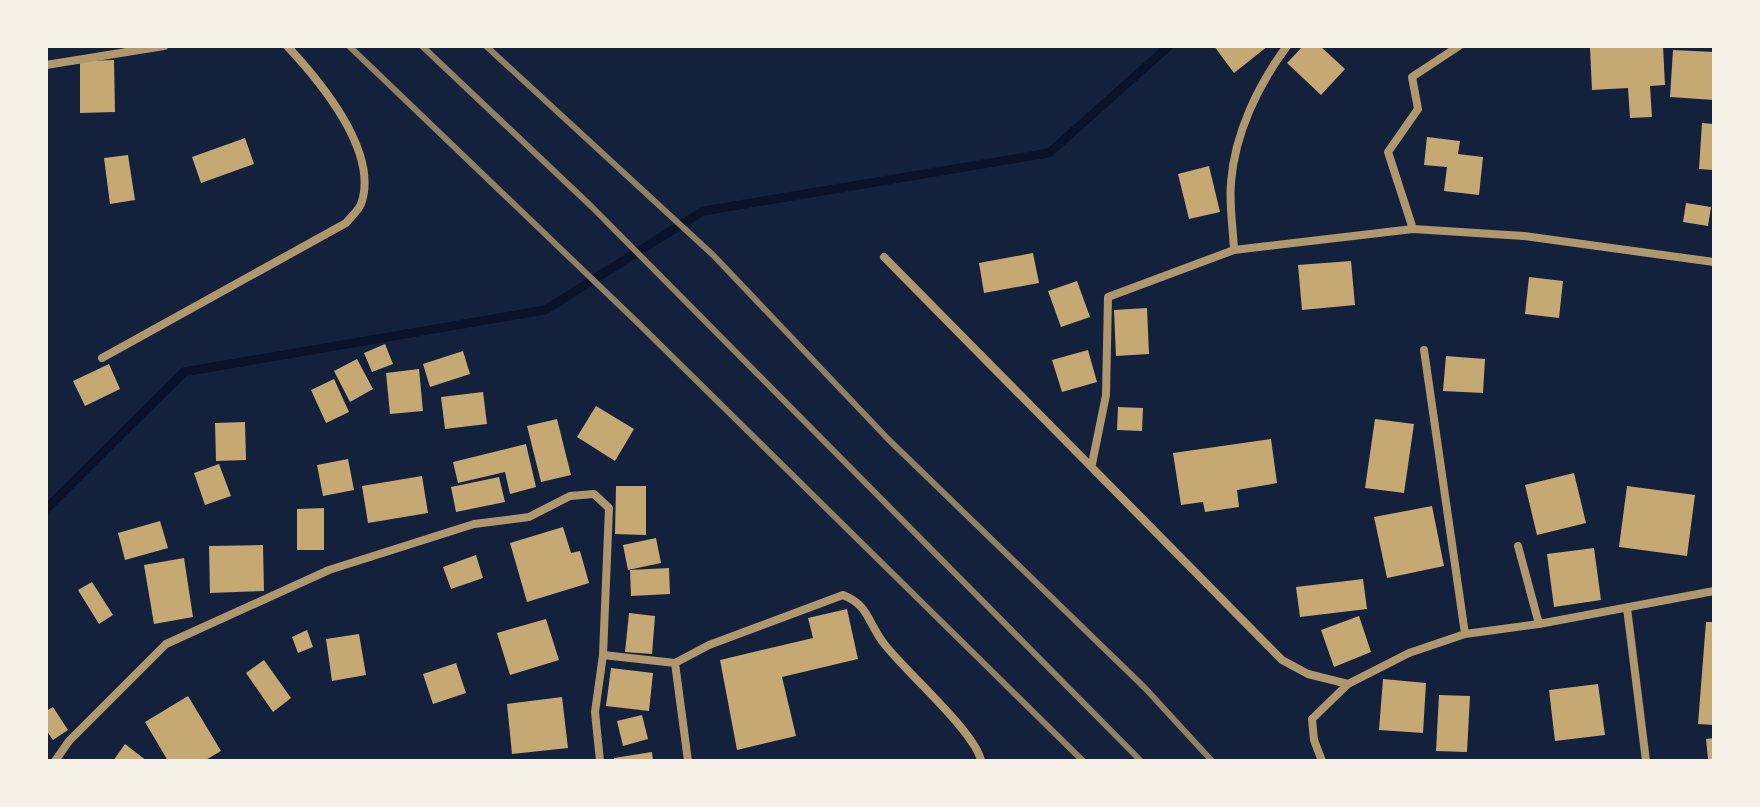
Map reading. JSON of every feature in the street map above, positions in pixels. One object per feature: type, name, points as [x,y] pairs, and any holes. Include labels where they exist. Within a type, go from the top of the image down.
[{"type":"street","points":[[46,65],[164,46]]},
{"type":"street","points":[[102,358],[346,223],[360,207],[365,186],[358,153],[347,126],[323,84],[287,46]]},
{"type":"street","points":[[1234,250],[1231,182],[1242,131],[1262,79],[1287,46]]},
{"type":"street","points":[[1413,229],[1388,152],[1418,109],[1412,77],[1459,46]]},
{"type":"street","points":[[1092,464],[1106,395],[1108,297],[1234,250],[1413,229],[1524,236],[1714,262]]},
{"type":"street","points":[[884,257],[1092,464],[1282,660],[1308,674],[1348,684]]},
{"type":"street","points":[[1424,350],[1465,634]]},
{"type":"street","points":[[55,761],[69,741],[166,644],[329,570],[474,524],[529,517],[570,496],[594,494],[609,508],[603,655],[595,712],[600,761]]},
{"type":"street","points":[[1518,546],[1539,624]]},
{"type":"street","points":[[1322,761],[1314,740],[1312,719],[1348,684],[1409,653],[1465,634],[1539,624],[1714,591]]},
{"type":"street","points":[[603,655],[675,663],[709,645],[843,595],[860,602],[882,642],[959,729],[981,761]]},
{"type":"street","points":[[1627,608],[1646,761]]},
{"type":"street","points":[[675,663],[688,761]]},
{"type":"building","points":[[1214,46],[1268,46],[1234,73]]},
{"type":"building","points":[[1303,46],[1320,46],[1345,69],[1321,95],[1287,63]]},
{"type":"building","points":[[1663,46],[1665,85],[1650,86],[1652,117],[1630,118],[1628,88],[1592,90],[1590,48]]},
{"type":"building","points":[[1673,50],[1714,52],[1714,100],[1670,97]]},
{"type":"building","points":[[114,60],[115,112],[80,113],[80,61]]},
{"type":"building","points":[[1702,123],[1714,124],[1714,170],[1699,169]]},
{"type":"building","points":[[1427,137],[1460,141],[1458,154],[1483,157],[1479,195],[1444,191],[1447,167],[1424,165]]},
{"type":"building","points":[[245,138],[254,164],[201,183],[192,157]]},
{"type":"building","points":[[128,155],[135,200],[110,204],[104,158]]},
{"type":"building","points":[[1209,166],[1220,212],[1189,219],[1178,174]]},
{"type":"building","points":[[1686,203],[1711,207],[1708,226],[1683,222]]},
{"type":"building","points":[[1033,253],[1039,283],[984,293],[979,263]]},
{"type":"building","points":[[1351,261],[1355,305],[1302,310],[1298,265]]},
{"type":"building","points":[[1529,277],[1563,281],[1559,318],[1525,314]]},
{"type":"building","points":[[1077,281],[1090,317],[1061,327],[1048,291]]},
{"type":"building","points":[[1147,308],[1149,354],[1116,356],[1114,310]]},
{"type":"building","points":[[385,344],[393,364],[372,372],[364,353]]},
{"type":"building","points":[[1088,350],[1097,382],[1062,392],[1052,360]]},
{"type":"building","points":[[463,351],[470,374],[430,387],[423,364]]},
{"type":"building","points":[[1446,356],[1485,359],[1483,393],[1443,391]]},
{"type":"building","points":[[357,359],[373,389],[350,402],[334,371]]},
{"type":"building","points":[[109,364],[120,389],[85,406],[73,381]]},
{"type":"building","points":[[419,369],[423,411],[390,414],[386,373]]},
{"type":"building","points":[[334,379],[349,412],[326,423],[311,390]]},
{"type":"building","points":[[483,392],[487,424],[445,429],[441,397]]},
{"type":"building","points":[[596,406],[634,429],[615,461],[577,437]]},
{"type":"building","points":[[1118,407],[1143,408],[1142,431],[1117,430]]},
{"type":"building","points":[[557,419],[571,475],[541,482],[527,426]]},
{"type":"building","points":[[1375,419],[1414,424],[1404,493],[1365,488]]},
{"type":"building","points":[[245,422],[246,460],[216,461],[215,423]]},
{"type":"building","points":[[1271,439],[1277,483],[1237,490],[1239,507],[1205,512],[1203,502],[1181,505],[1173,453]]},
{"type":"building","points":[[526,444],[536,487],[510,494],[505,472],[458,483],[453,462]]},
{"type":"building","points":[[348,459],[354,490],[323,496],[317,465]]},
{"type":"building","points":[[219,464],[231,496],[205,505],[194,473]]},
{"type":"building","points":[[1574,473],[1586,523],[1537,535],[1525,485]]},
{"type":"building","points":[[422,476],[428,513],[368,523],[362,486]]},
{"type":"building","points":[[499,477],[505,502],[456,512],[451,487]]},
{"type":"building","points":[[616,486],[646,486],[646,535],[615,534]]},
{"type":"building","points":[[1627,486],[1695,495],[1687,556],[1619,547]]},
{"type":"building","points":[[1432,506],[1444,566],[1387,578],[1374,517]]},
{"type":"building","points":[[324,508],[324,550],[297,550],[297,509]]},
{"type":"building","points":[[160,521],[168,548],[125,560],[118,533]]},
{"type":"building","points":[[563,527],[571,553],[580,551],[589,583],[527,602],[510,543]]},
{"type":"building","points":[[656,538],[661,563],[628,570],[623,545]]},
{"type":"building","points":[[263,545],[264,591],[210,593],[209,546]]},
{"type":"building","points":[[1594,548],[1601,600],[1554,607],[1547,554]]},
{"type":"building","points":[[476,555],[483,578],[451,589],[443,567]]},
{"type":"building","points":[[184,558],[193,617],[154,624],[144,565]]},
{"type":"building","points":[[669,568],[670,594],[631,596],[630,570]]},
{"type":"building","points":[[1363,579],[1367,609],[1300,617],[1296,587]]},
{"type":"building","points":[[92,582],[113,615],[99,624],[78,590]]},
{"type":"building","points":[[847,609],[858,659],[782,677],[796,736],[737,750],[720,660],[813,638],[808,618]]},
{"type":"building","points":[[629,613],[655,616],[652,654],[625,652]]},
{"type":"building","points":[[1359,616],[1371,652],[1334,667],[1321,630]]},
{"type":"building","points":[[546,619],[559,660],[510,675],[497,633]]},
{"type":"building","points":[[1706,622],[1714,622],[1714,725],[1698,724]]},
{"type":"building","points":[[307,630],[313,647],[298,653],[292,637]]},
{"type":"building","points":[[359,634],[366,675],[332,681],[326,639]]},
{"type":"building","points":[[264,660],[291,698],[273,712],[246,673]]},
{"type":"building","points":[[456,663],[466,693],[433,704],[423,674]]},
{"type":"building","points":[[611,668],[653,673],[649,711],[606,706]]},
{"type":"building","points":[[1383,679],[1426,683],[1423,733],[1379,730]]},
{"type":"building","points":[[1598,684],[1605,735],[1555,741],[1549,690]]},
{"type":"building","points":[[1439,695],[1470,696],[1467,752],[1436,751]]},
{"type":"building","points":[[188,696],[221,751],[204,761],[168,761],[145,722]]},
{"type":"building","points":[[562,697],[568,748],[512,754],[507,704]]},
{"type":"building","points":[[53,707],[68,730],[53,740],[46,730],[46,711]]},
{"type":"building","points":[[642,715],[648,739],[623,746],[617,721]]},
{"type":"building","points":[[1714,738],[1714,759],[1708,759],[1706,739]]},
{"type":"building","points":[[125,744],[147,761],[113,761]]},
{"type":"building","points":[[652,752],[653,761],[614,761],[614,758]]},
{"type":"waterway","points":[[46,509],[184,372],[545,310],[703,211],[1049,153],[1169,46]]},
{"type":"railway","points":[[349,46],[638,323],[1083,761]]},
{"type":"railway","points":[[422,46],[592,207],[1141,761]]},
{"type":"railway","points":[[486,46],[713,255],[888,439],[1145,688],[1212,761]]}]
